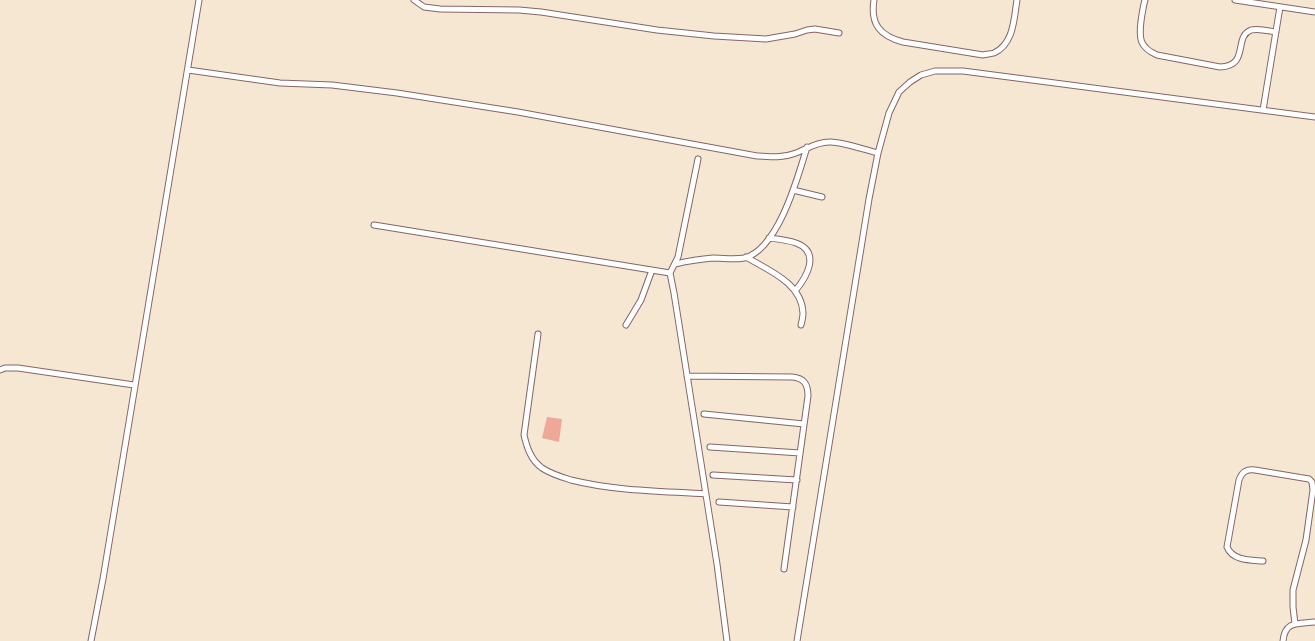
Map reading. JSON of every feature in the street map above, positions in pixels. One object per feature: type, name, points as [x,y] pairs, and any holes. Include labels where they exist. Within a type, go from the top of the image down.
[{"type":"lane","points":[[91,641],[199,0]]},
{"type":"lane","points":[[414,0],[424,7],[440,9],[541,12],[657,30],[714,36],[766,39],[815,29],[839,33]]},
{"type":"lane","points":[[874,0],[872,9],[875,21],[881,32],[891,39],[982,55],[995,52],[1004,46],[1010,36],[1017,0]]},
{"type":"lane","points":[[1145,0],[1140,35],[1142,44],[1149,51],[1157,54],[1220,67],[1228,66],[1239,57],[1243,40],[1251,30],[1276,32]]},
{"type":"lane","points":[[1235,0],[1315,12]]},
{"type":"lane","points":[[1263,110],[1280,7]]},
{"type":"lane","points":[[188,70],[280,83],[332,85],[397,93],[518,112],[757,156],[779,157],[830,141],[878,153]]},
{"type":"lane","points":[[797,641],[868,199],[889,113],[899,92],[921,75],[935,71],[963,71],[1315,117]]},
{"type":"lane","points":[[675,264],[702,259],[738,259],[756,253],[764,246],[786,208],[807,147]]},
{"type":"lane","points":[[698,159],[678,257],[670,273],[717,564],[727,641]]},
{"type":"lane","points":[[793,190],[822,197]]},
{"type":"lane","points":[[374,225],[670,273]]},
{"type":"lane","points":[[769,238],[796,243],[807,249],[810,254],[808,270],[795,291]]},
{"type":"lane","points":[[746,257],[778,275],[795,291],[801,302],[803,313],[801,325]]},
{"type":"lane","points":[[626,325],[641,300],[652,270]]},
{"type":"lane","points":[[538,334],[524,435],[526,447],[532,458],[541,467],[552,473],[597,486],[706,494]]},
{"type":"lane","points":[[0,370],[18,368],[134,386]]},
{"type":"lane","points":[[687,376],[798,378],[807,384],[804,424],[784,569]]},
{"type":"lane","points":[[704,414],[804,424]]},
{"type":"lane","points":[[710,447],[800,453]]},
{"type":"lane","points":[[1263,561],[1238,558],[1229,552],[1228,547],[1241,475],[1249,469],[1309,479],[1312,482],[1313,490],[1306,540],[1293,590],[1295,624]]},
{"type":"lane","points":[[713,475],[797,480]]},
{"type":"lane","points":[[719,502],[793,507]]},
{"type":"lane","points":[[1283,641],[1285,631],[1289,626],[1315,622]]},
{"type":"building","points":[[547,417],[562,419],[559,442],[542,438]]}]
